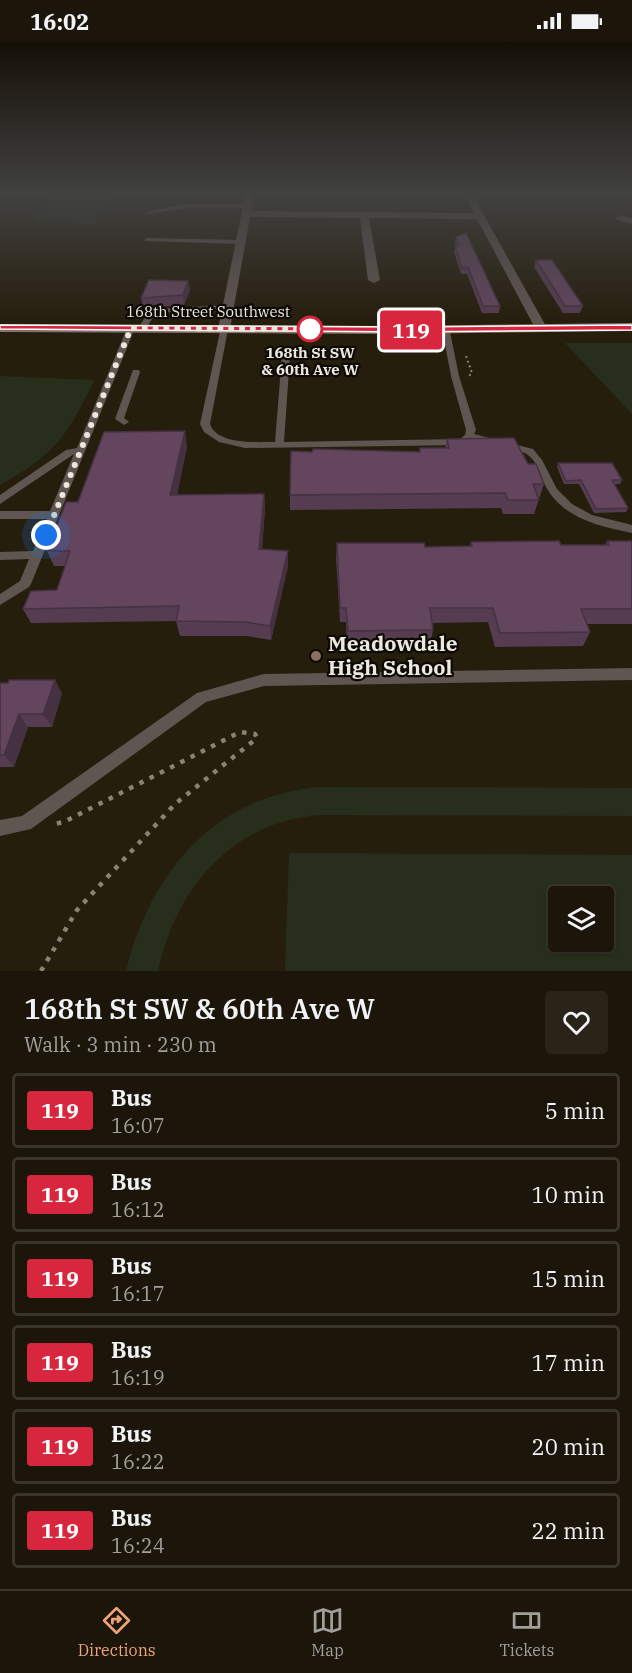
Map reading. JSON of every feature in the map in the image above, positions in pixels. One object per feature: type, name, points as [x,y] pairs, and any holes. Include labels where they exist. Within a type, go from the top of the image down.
[{"type":"main road","name":"168th Street Southwest","points":[[0,328],[632,327]]},
{"type":"street","points":[[225,329],[242,235]]},
{"type":"street","points":[[367,235],[374,280]]},
{"type":"street","points":[[491,235],[541,328]]},
{"type":"lane","points":[[147,240],[241,242]]},
{"type":"lane","points":[[0,600],[25,584],[81,450],[137,328],[154,311],[229,307]]},
{"type":"lane","points":[[225,329],[205,424],[207,430],[232,443],[279,445],[451,444],[462,442],[469,436],[469,422],[455,376],[446,329]]},
{"type":"lane","points":[[279,445],[286,355]]},
{"type":"lane","points":[[124,422],[119,419],[136,372]]},
{"type":"lane","points":[[469,436],[530,451],[537,456],[553,492],[562,502],[591,518],[632,529]]},
{"type":"lane","points":[[0,500],[69,452],[81,450]]},
{"type":"lane","points":[[0,515],[54,515]]},
{"type":"lane","points":[[0,556],[37,555]]},
{"type":"lane","points":[[0,828],[25,823],[202,697],[264,680],[632,674]]},
{"type":"path","points":[[37,814],[45,826],[63,822],[240,732],[255,734],[257,738],[175,804],[114,869],[77,910],[41,971]]},
{"type":"green space","points":[[565,343],[632,343],[632,414]]},
{"type":"green space","points":[[0,376],[94,380],[68,429],[58,442],[34,464],[0,485]]},
{"type":"green space","points":[[321,787],[632,788],[632,816],[321,815],[289,820],[261,830],[235,845],[213,864],[194,887],[179,912],[158,971],[126,971],[137,935],[152,902],[170,871],[193,845],[219,823],[249,805],[283,793]]},
{"type":"green space","points":[[289,853],[632,855],[632,971],[285,971]]},
{"type":"building","points":[[467,235],[500,306],[483,306],[468,267],[462,268],[455,246],[459,246],[456,237]]},
{"type":"building","points":[[536,260],[552,260],[583,306],[565,306]]},
{"type":"building","points":[[149,280],[188,281],[183,295],[141,298]]},
{"type":"building","points":[[185,431],[170,495],[264,494],[259,549],[288,551],[270,626],[245,622],[176,621],[179,606],[23,609],[31,591],[57,590],[70,551],[47,551],[66,502],[78,502],[104,432]]},
{"type":"building","points":[[514,438],[528,464],[536,464],[544,484],[533,484],[539,500],[508,500],[505,493],[290,495],[291,451],[312,452],[313,449],[420,452],[420,448],[449,448],[447,439]]},
{"type":"building","points":[[558,463],[612,463],[622,480],[612,480],[628,508],[596,509],[581,480],[566,481]]},
{"type":"building","points":[[559,541],[561,545],[609,545],[607,541],[632,541],[632,609],[581,609],[590,632],[500,633],[493,608],[430,608],[433,630],[348,631],[346,608],[340,608],[337,543],[424,543],[425,547],[472,546],[471,542]]},
{"type":"building","points":[[9,680],[55,680],[43,714],[19,714],[4,755],[0,755],[0,683],[8,683]]},
{"type":"bus line","name":"119","points":[[0,328],[408,330],[632,327]]},
{"type":"place","name":"168th St SW & 60th Ave W","points":[[310,329]]},
{"type":"place","name":"Meadowdale High School","points":[[316,656]]},
{"type":"route","points":[[46,535],[131,328],[310,329]]}]
